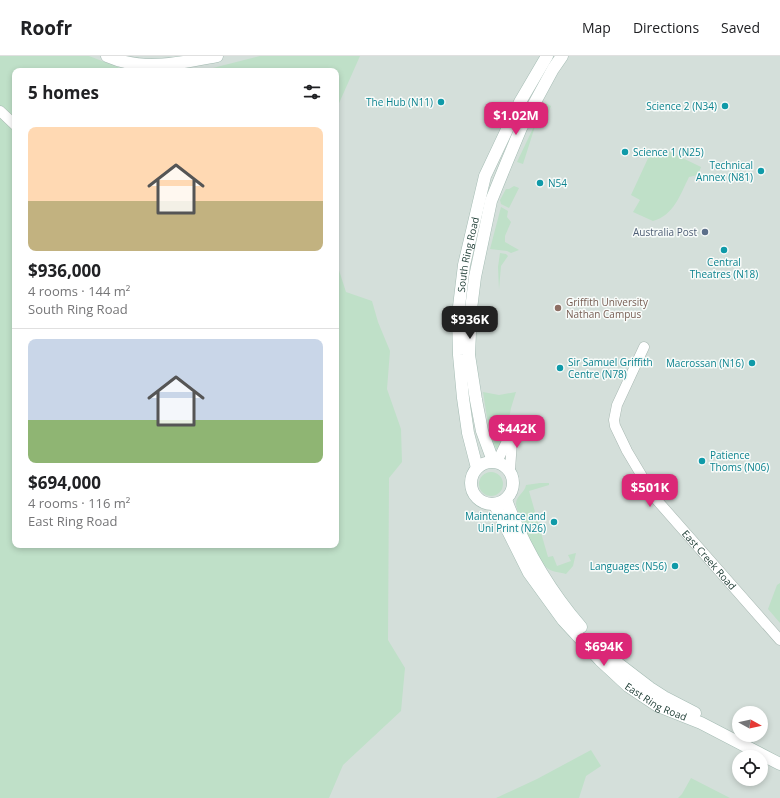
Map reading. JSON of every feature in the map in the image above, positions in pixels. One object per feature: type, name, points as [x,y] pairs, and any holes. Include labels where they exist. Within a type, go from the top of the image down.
[{"type":"street","points":[[107,56],[130,63],[154,65],[174,65],[217,56]]},
{"type":"street","name":"South Ring Road","points":[[478,468],[468,433],[462,398],[458,356],[458,315],[464,265],[485,176],[520,102],[547,56]]},
{"type":"street","name":"South Ring Road","points":[[495,462],[482,431],[469,355],[474,277],[491,201],[522,128],[562,56]]},
{"type":"street","points":[[0,111],[12,123]]},
{"type":"street","name":"East Creek Road","points":[[644,347],[617,405],[614,420],[615,426],[627,451],[655,498],[780,640]]},
{"type":"street","points":[[495,462],[508,442],[513,426],[510,470],[514,483],[512,490],[506,500],[494,505],[479,501],[473,492],[471,479],[473,473],[487,462],[502,464],[510,470]]},
{"type":"street","name":"East Ring Road","points":[[506,500],[522,538],[543,576],[569,614],[599,649],[664,697],[780,757]]},
{"type":"street","name":"East Ring Road","points":[[494,505],[530,574],[563,620],[600,660],[628,686],[658,706],[701,723],[780,764]]},
{"type":"shaded area","name":"Griffith University Nathan Campus","points":[[0,56],[780,56],[780,798],[0,798]]},
{"type":"green space","points":[[0,56],[89,56],[120,68],[12,68],[12,548],[339,548],[339,270],[346,292],[372,301],[378,322],[390,351],[387,389],[401,429],[402,462],[389,478],[388,640],[405,668],[401,711],[343,765],[329,798],[0,798]]},
{"type":"green space","points":[[260,56],[360,56],[339,103],[339,68],[213,68]]},
{"type":"green space","points":[[545,103],[551,106],[545,122],[537,120],[523,164],[517,162]]},
{"type":"green space","points":[[668,151],[701,167],[698,175],[689,177],[676,204],[666,214],[653,221],[633,212],[640,200],[631,195],[650,154]]},
{"type":"green space","points":[[514,186],[519,188],[509,208],[501,204],[500,200],[506,189]]},
{"type":"green space","points":[[501,207],[508,211],[507,217],[511,222],[505,236],[505,242],[519,250],[511,253],[507,251],[490,249]]},
{"type":"green space","points":[[500,253],[508,256],[501,266],[499,289],[498,267]]},
{"type":"green space","points":[[483,392],[499,395],[516,392],[511,408],[505,439],[498,450],[490,432]]},
{"type":"green space","points":[[491,472],[499,476],[503,484],[499,492],[491,496],[483,492],[479,484],[483,476]]},
{"type":"green space","points":[[549,483],[549,485],[529,491],[548,557],[553,556],[557,566],[571,561],[568,555],[576,553],[573,566],[566,574],[550,570],[540,562],[529,541],[517,508],[517,500],[526,485]]},
{"type":"green space","points":[[780,583],[780,623],[768,609],[777,585]]},
{"type":"green space","points":[[591,750],[601,766],[586,776],[579,798],[496,798],[537,779]]},
{"type":"green space","points":[[691,778],[730,798],[678,798]]},
{"type":"place","name":"The Hub (N11)","points":[[441,102]]},
{"type":"place","name":"Science 2 (N34)","points":[[725,106]]},
{"type":"place","name":"Science 1 (N25)","points":[[625,152]]},
{"type":"place","name":"Technical Annex (N81)","points":[[761,171]]},
{"type":"place","name":"N54","points":[[540,183]]},
{"type":"place","name":"Australia Post","points":[[705,232]]},
{"type":"place","name":"Central Theatres (N18)","points":[[724,250]]},
{"type":"place","name":"Griffith University Nathan Campus","points":[[558,308]]},
{"type":"place","name":"Macrossan (N16)","points":[[752,363]]},
{"type":"place","name":"Sir Samuel Griffith Centre (N78)","points":[[560,368]]},
{"type":"place","name":"Patience Thoms (N06)","points":[[702,461]]},
{"type":"place","name":"Maintenance and Uni Print (N26)","points":[[554,522]]},
{"type":"place","name":"Languages (N56)","points":[[675,566]]}]
